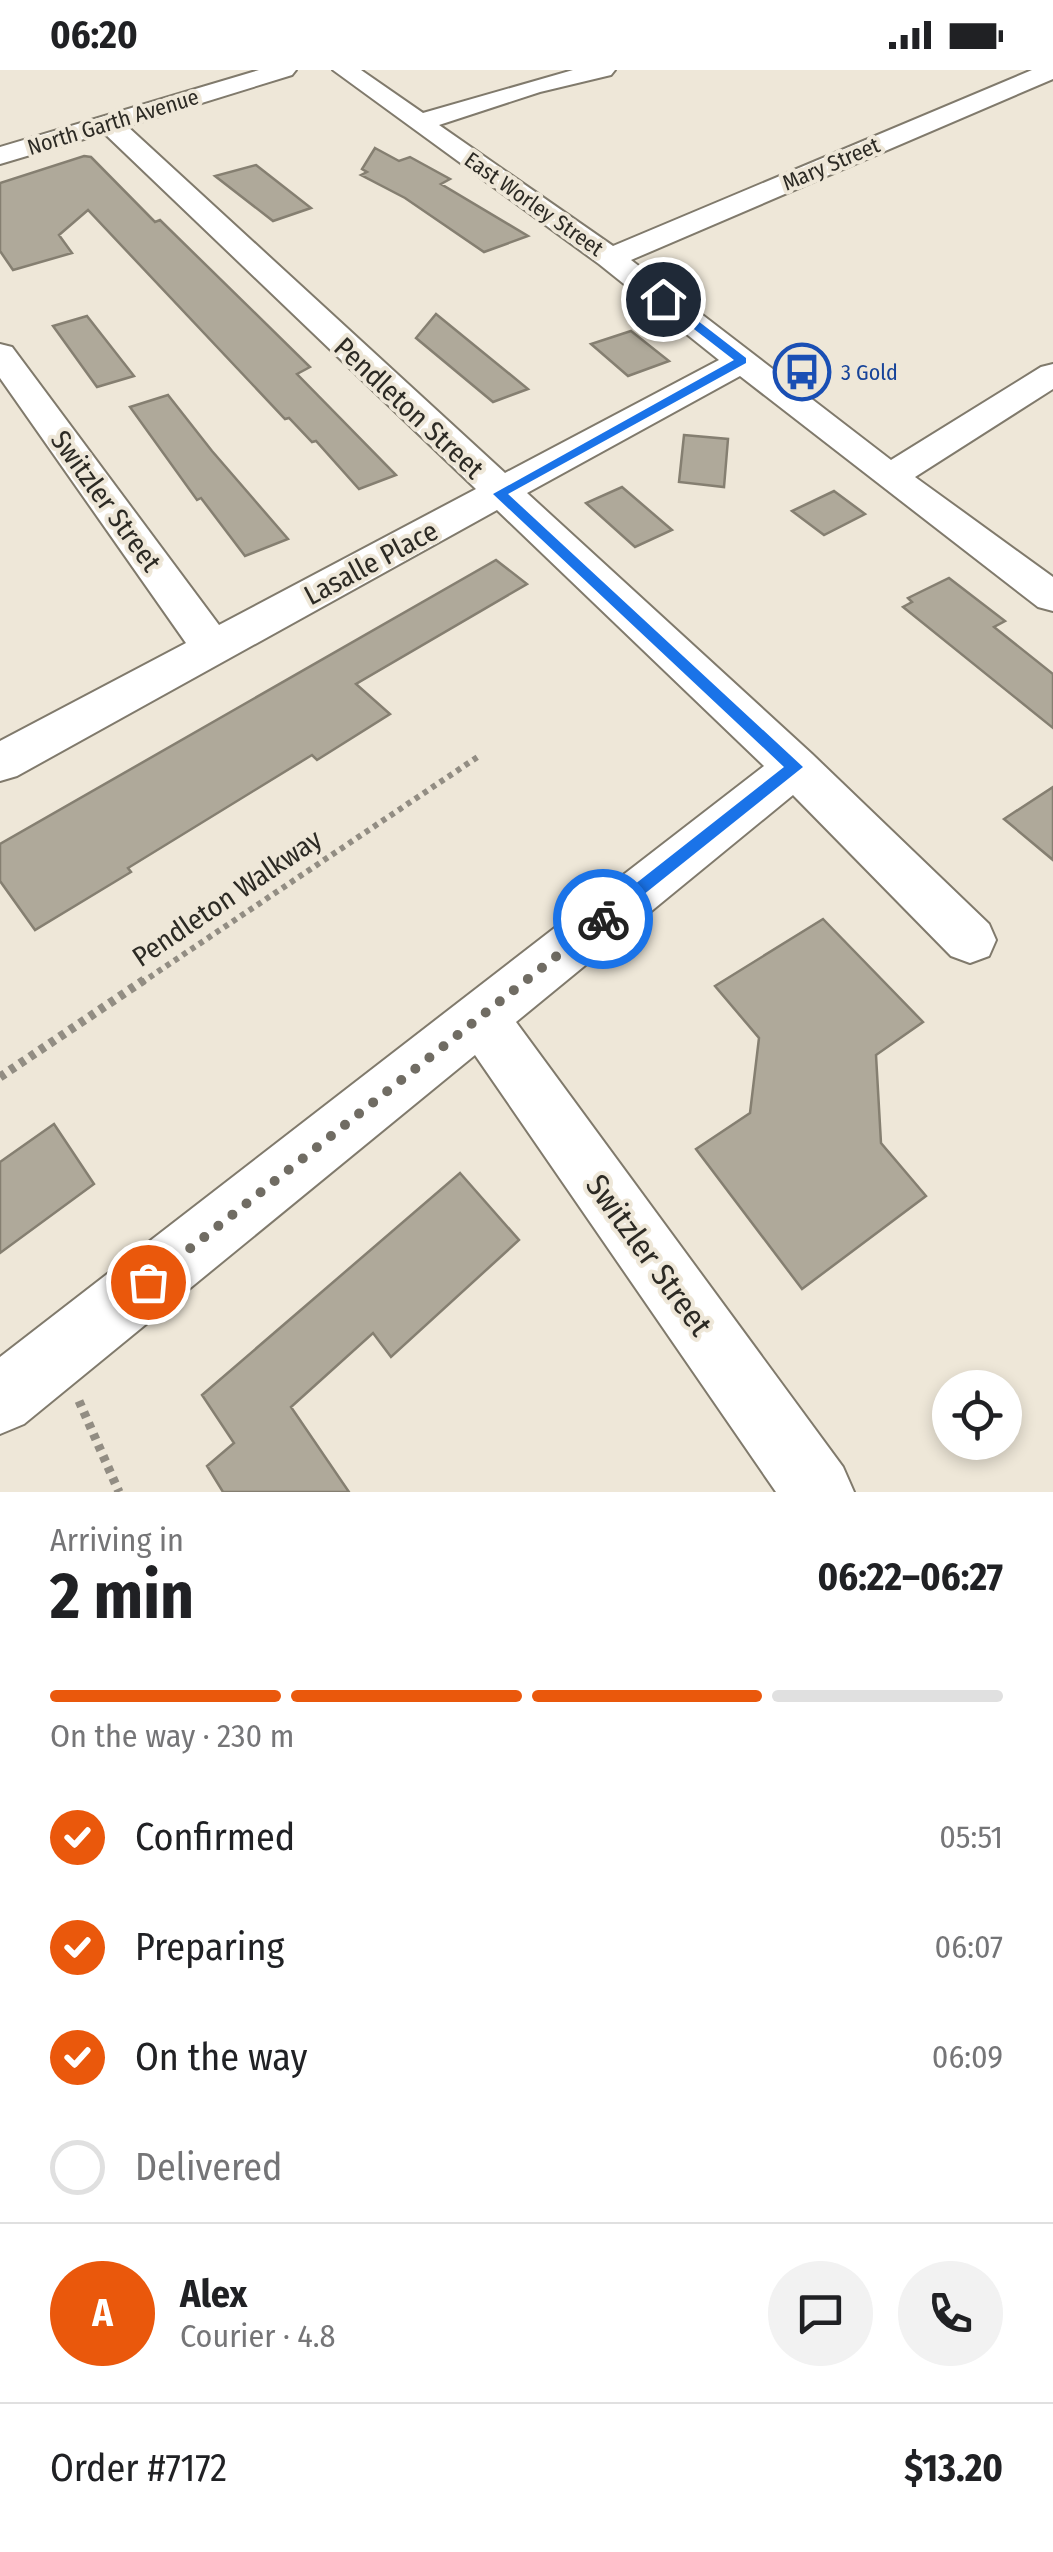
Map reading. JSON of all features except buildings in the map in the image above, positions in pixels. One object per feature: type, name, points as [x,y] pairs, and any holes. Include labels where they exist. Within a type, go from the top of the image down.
[{"type":"street","name":"North Garth Avenue","points":[[0,156],[110,123],[219,78],[284,70]]},
{"type":"street","name":"East Worley Street","points":[[345,70],[610,258],[890,478],[1053,596]]},
{"type":"street","points":[[419,124],[532,87],[603,70]]},
{"type":"street","name":"Mary Street","points":[[610,258],[1053,70]]},
{"type":"street","name":"Pendleton Street","points":[[110,123],[500,494],[795,767],[970,940]]},
{"type":"street","name":"Lasalle Place","points":[[0,762],[742,361]]},
{"type":"street","name":"Switzler Street","points":[[3,363],[213,648]]},
{"type":"street","points":[[890,478],[1053,374]]},
{"type":"street","points":[[0,1400],[795,767]]},
{"type":"street","name":"Switzler Street","points":[[480,1017],[818,1492]]},
{"type":"path","name":"Pendleton Walkway","points":[[0,1077],[478,756]]},
{"type":"path","points":[[58,1355],[119,1492]]},
{"type":"way so far","points":[[148,1282],[603,919]]},
{"type":"place","name":"3 Gold","points":[[802,372]]},
{"type":"route","points":[[603,919],[795,767],[500,494],[742,361],[663,299]]}]
